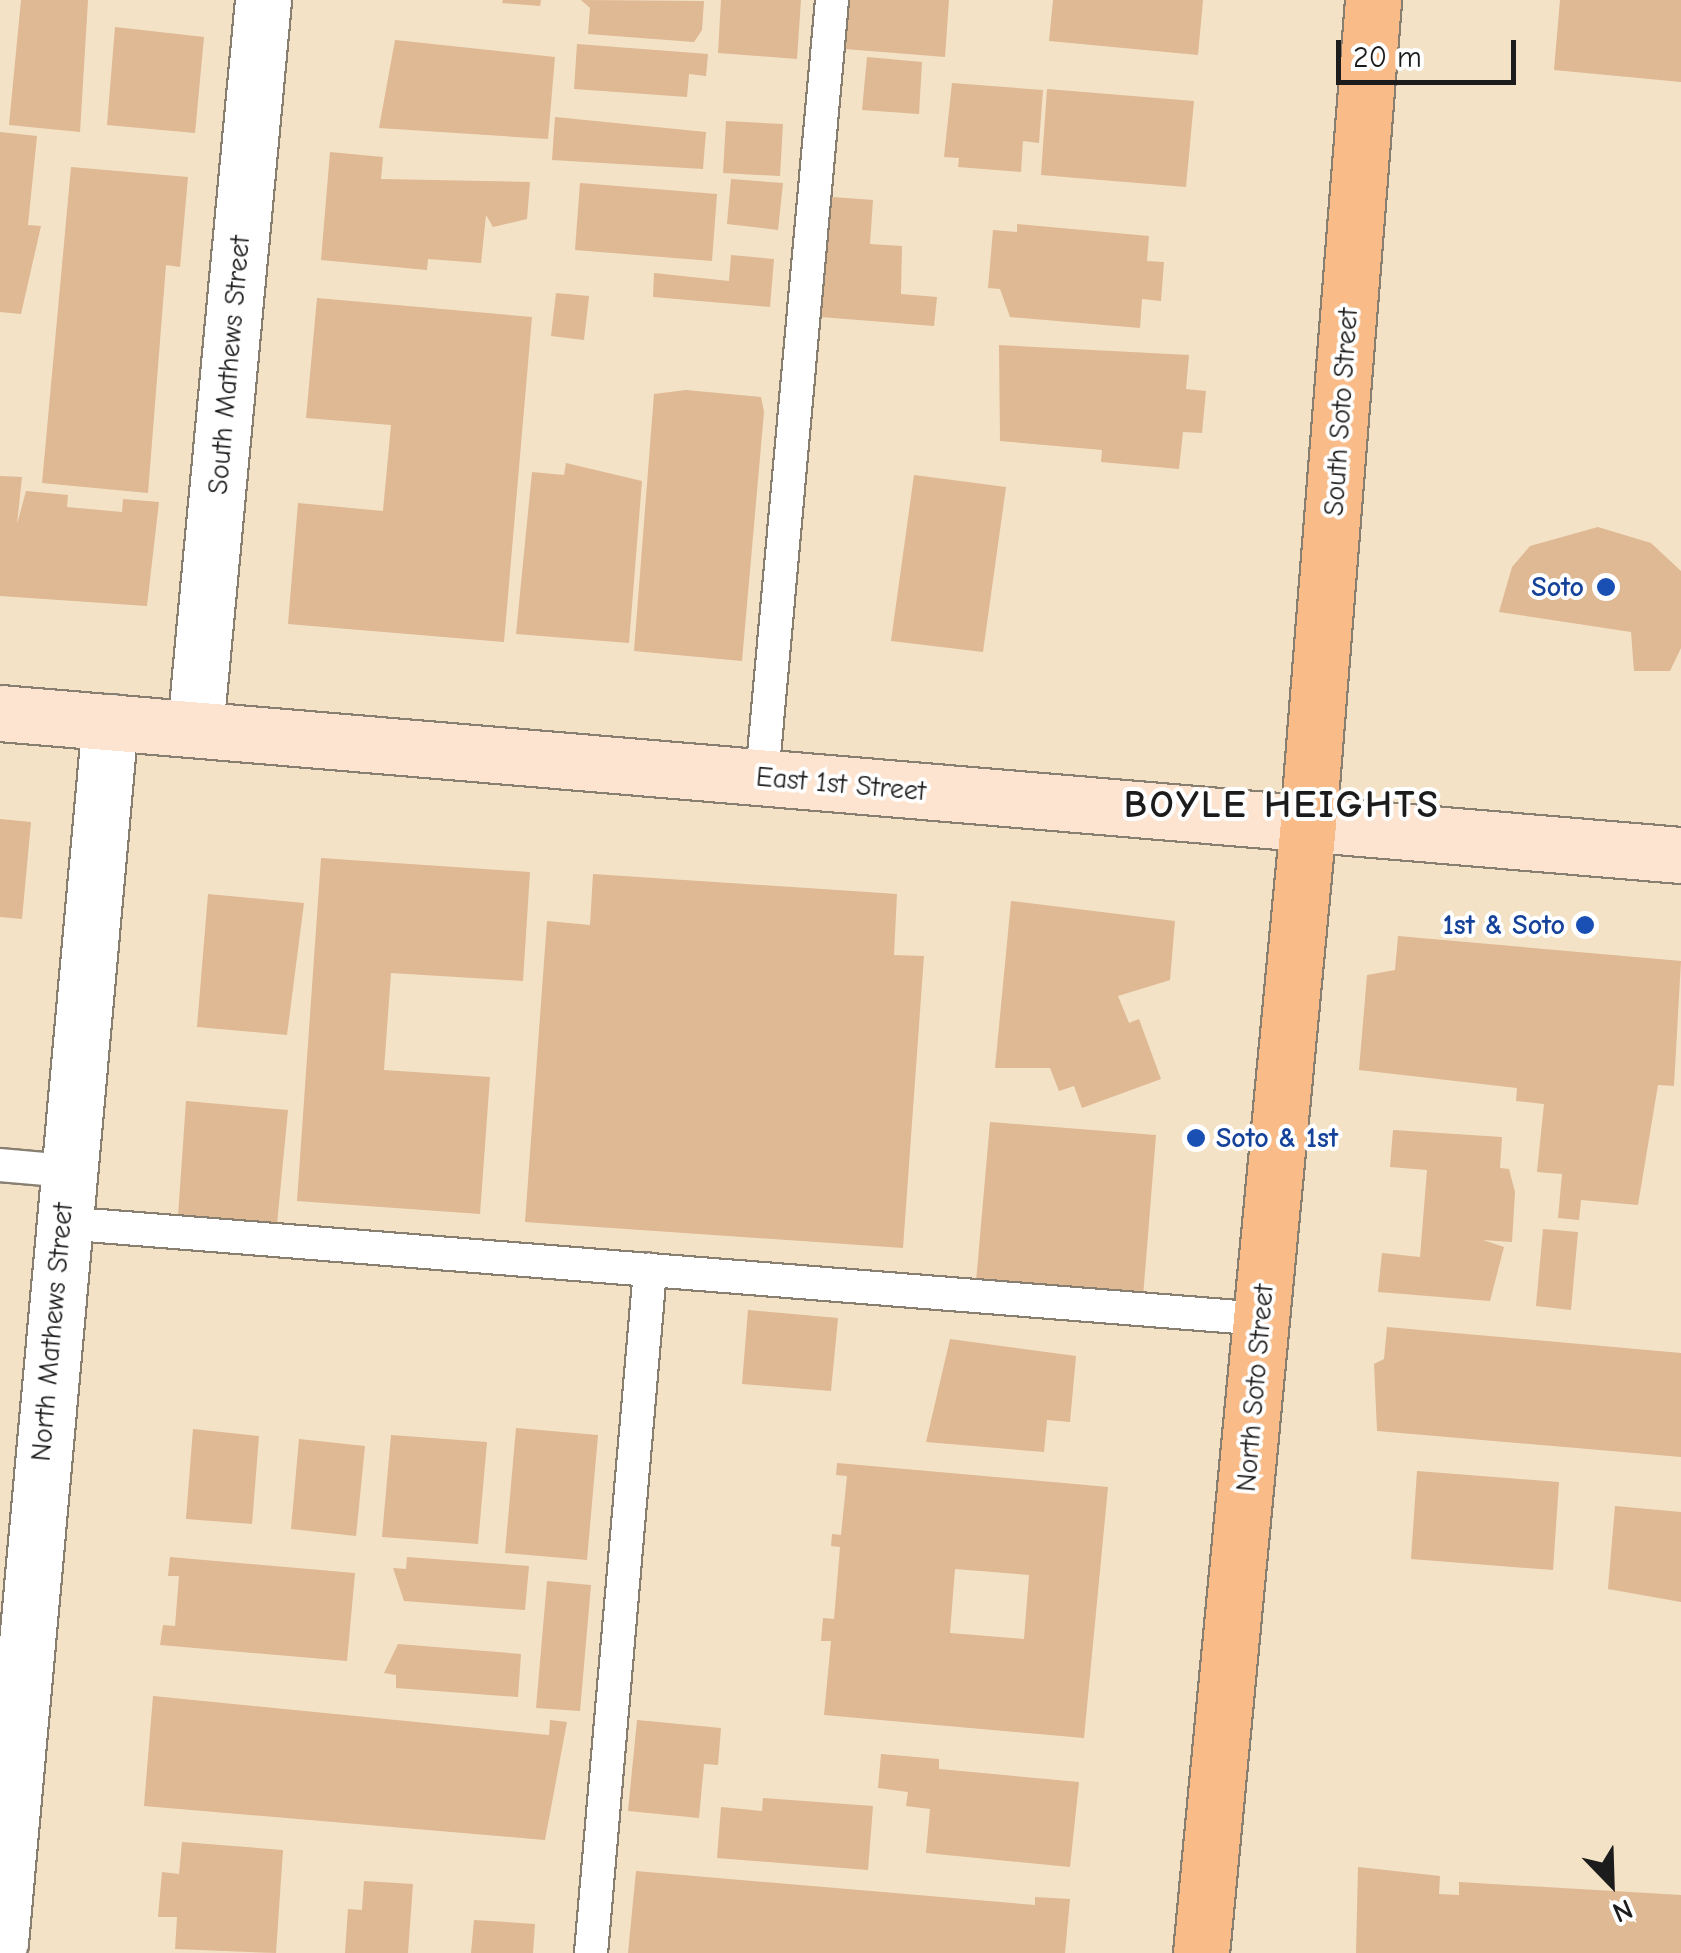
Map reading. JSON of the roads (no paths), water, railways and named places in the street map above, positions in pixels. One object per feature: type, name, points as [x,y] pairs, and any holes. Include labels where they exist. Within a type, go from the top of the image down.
[{"type":"main road","name":"South Soto Street","points":[[1308,823],[1373,0]]},
{"type":"main road","name":"North Soto Street","points":[[1201,1953],[1308,823]]},
{"type":"street","name":"South Mathews Street","points":[[195,729],[263,0]]},
{"type":"street","name":"East 1st Street","points":[[0,713],[1681,854]]},
{"type":"street","name":"North Mathews Street","points":[[0,1942],[13,1606],[64,1197],[110,722]]},
{"type":"lane","points":[[762,777],[832,0]]},
{"type":"lane","points":[[0,1165],[64,1197],[650,1270],[1262,1319]]},
{"type":"lane","points":[[591,1953],[650,1270]]},
{"type":"place","name":"Soto","points":[[1606,587]]},
{"type":"place","name":"1st & Soto","points":[[1585,925]]},
{"type":"place","name":"Soto & 1st","points":[[1196,1138]]},
{"type":"district","name":"BOYLE HEIGHTS","points":[[1282,806]]}]
